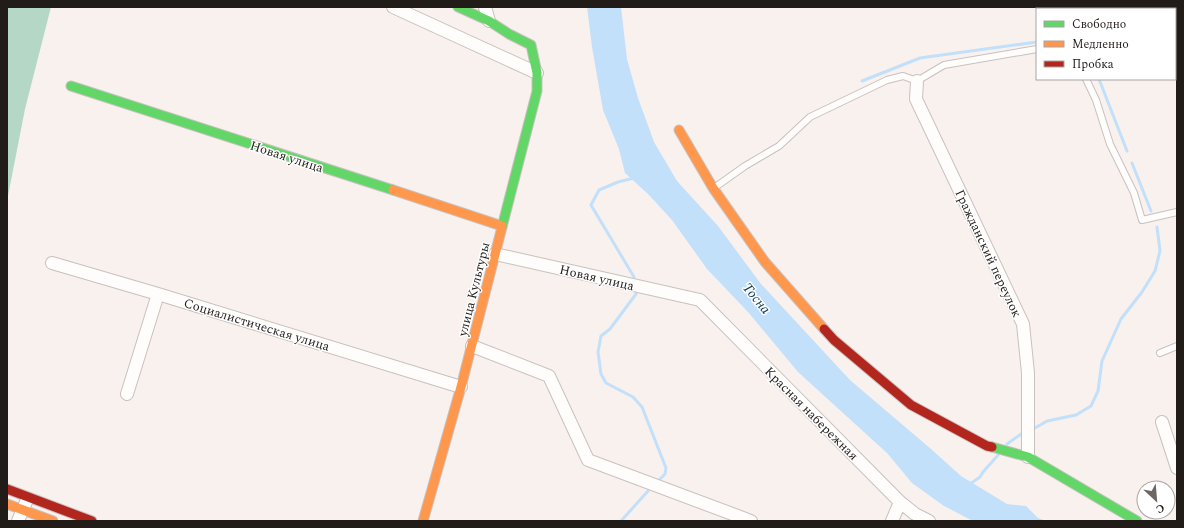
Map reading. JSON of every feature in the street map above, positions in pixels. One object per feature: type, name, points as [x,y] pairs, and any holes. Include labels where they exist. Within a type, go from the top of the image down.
[{"type":"street","points":[[393,7],[537,73]]},
{"type":"street","points":[[458,7],[489,21]]},
{"type":"street","points":[[485,7],[489,21]]},
{"type":"street","name":"улица Культуры","points":[[423,521],[462,387],[537,91],[537,73],[532,45],[508,34],[489,21]]},
{"type":"street","name":"Гражданский переулок","points":[[917,81],[916,99],[1023,324],[1028,373],[1028,457]]},
{"type":"street","name":"Новая улица","points":[[71,86],[502,226]]},
{"type":"street","points":[[679,130],[713,188],[765,262],[834,340],[911,405],[987,446],[1028,457],[1137,521]]},
{"type":"street","name":"Новая улица","points":[[495,254],[700,300]]},
{"type":"street","name":"Социалистическая улица","points":[[52,263],[462,387]]},
{"type":"street","points":[[127,394],[158,294]]},
{"type":"street","name":"Красная набережная","points":[[700,300],[900,502],[915,514],[929,521]]},
{"type":"street","points":[[472,346],[549,376],[588,460],[751,521]]},
{"type":"street","points":[[1162,422],[1177,468]]},
{"type":"street","points":[[7,489],[92,521]]},
{"type":"street","points":[[20,515],[28,497]]},
{"type":"street","points":[[892,521],[900,502]]},
{"type":"street","points":[[7,504],[20,515],[53,521]]},
{"type":"lane","points":[[713,188],[745,166],[779,146],[810,117],[888,80],[903,76],[917,81],[944,65],[1036,49]]},
{"type":"lane","points":[[1086,80],[1096,100],[1110,144],[1134,193],[1142,220],[1177,212]]},
{"type":"lane","points":[[1160,353],[1177,346]]},
{"type":"green space","points":[[7,7],[51,7],[25,109],[7,201]]},
{"type":"water","name":"Тосна","points":[[587,7],[621,7],[627,59],[638,98],[654,142],[677,181],[718,226],[761,284],[850,380],[961,476],[1007,504],[1026,506],[1038,518],[1046,521],[973,521],[944,506],[912,483],[887,453],[798,372],[748,312],[707,269],[672,220],[648,194],[625,173],[619,149],[603,110]]},
{"type":"waterway","points":[[862,81],[920,58],[1036,42]]},
{"type":"waterway","points":[[1099,80],[1127,151]]},
{"type":"waterway","points":[[1132,163],[1151,211]]},
{"type":"waterway","points":[[634,178],[618,182],[599,190],[591,205],[634,277]]},
{"type":"waterway","points":[[1035,428],[1047,421],[1076,415],[1091,406],[1098,391],[1102,361],[1121,319],[1142,292],[1155,271],[1160,251],[1157,227]]},
{"type":"waterway","points":[[636,294],[610,329],[601,336],[598,352],[601,374],[606,383],[633,397],[642,407],[666,468],[665,474],[660,479]]},
{"type":"waterway","points":[[1007,444],[1024,432]]},
{"type":"waterway","points":[[970,484],[980,477],[999,454]]},
{"type":"waterway","points":[[621,521],[648,491]]},
{"type":"traffic: fast","points":[[458,7],[489,21],[509,34],[531,45],[537,73],[537,91],[502,227]]},
{"type":"traffic: fast","points":[[71,86],[393,190]]},
{"type":"traffic: fast","points":[[992,447],[1028,457],[1137,521]]},
{"type":"traffic: slow","points":[[679,130],[713,188],[765,262],[824,329]]},
{"type":"traffic: slow","points":[[393,190],[502,226]]},
{"type":"traffic: slow","points":[[423,521],[461,387],[502,227]]},
{"type":"traffic: slow","points":[[7,504],[53,521]]},
{"type":"traffic: jam","points":[[824,329],[834,340],[911,405],[987,446],[992,447]]},
{"type":"traffic: jam","points":[[7,489],[92,521]]}]
